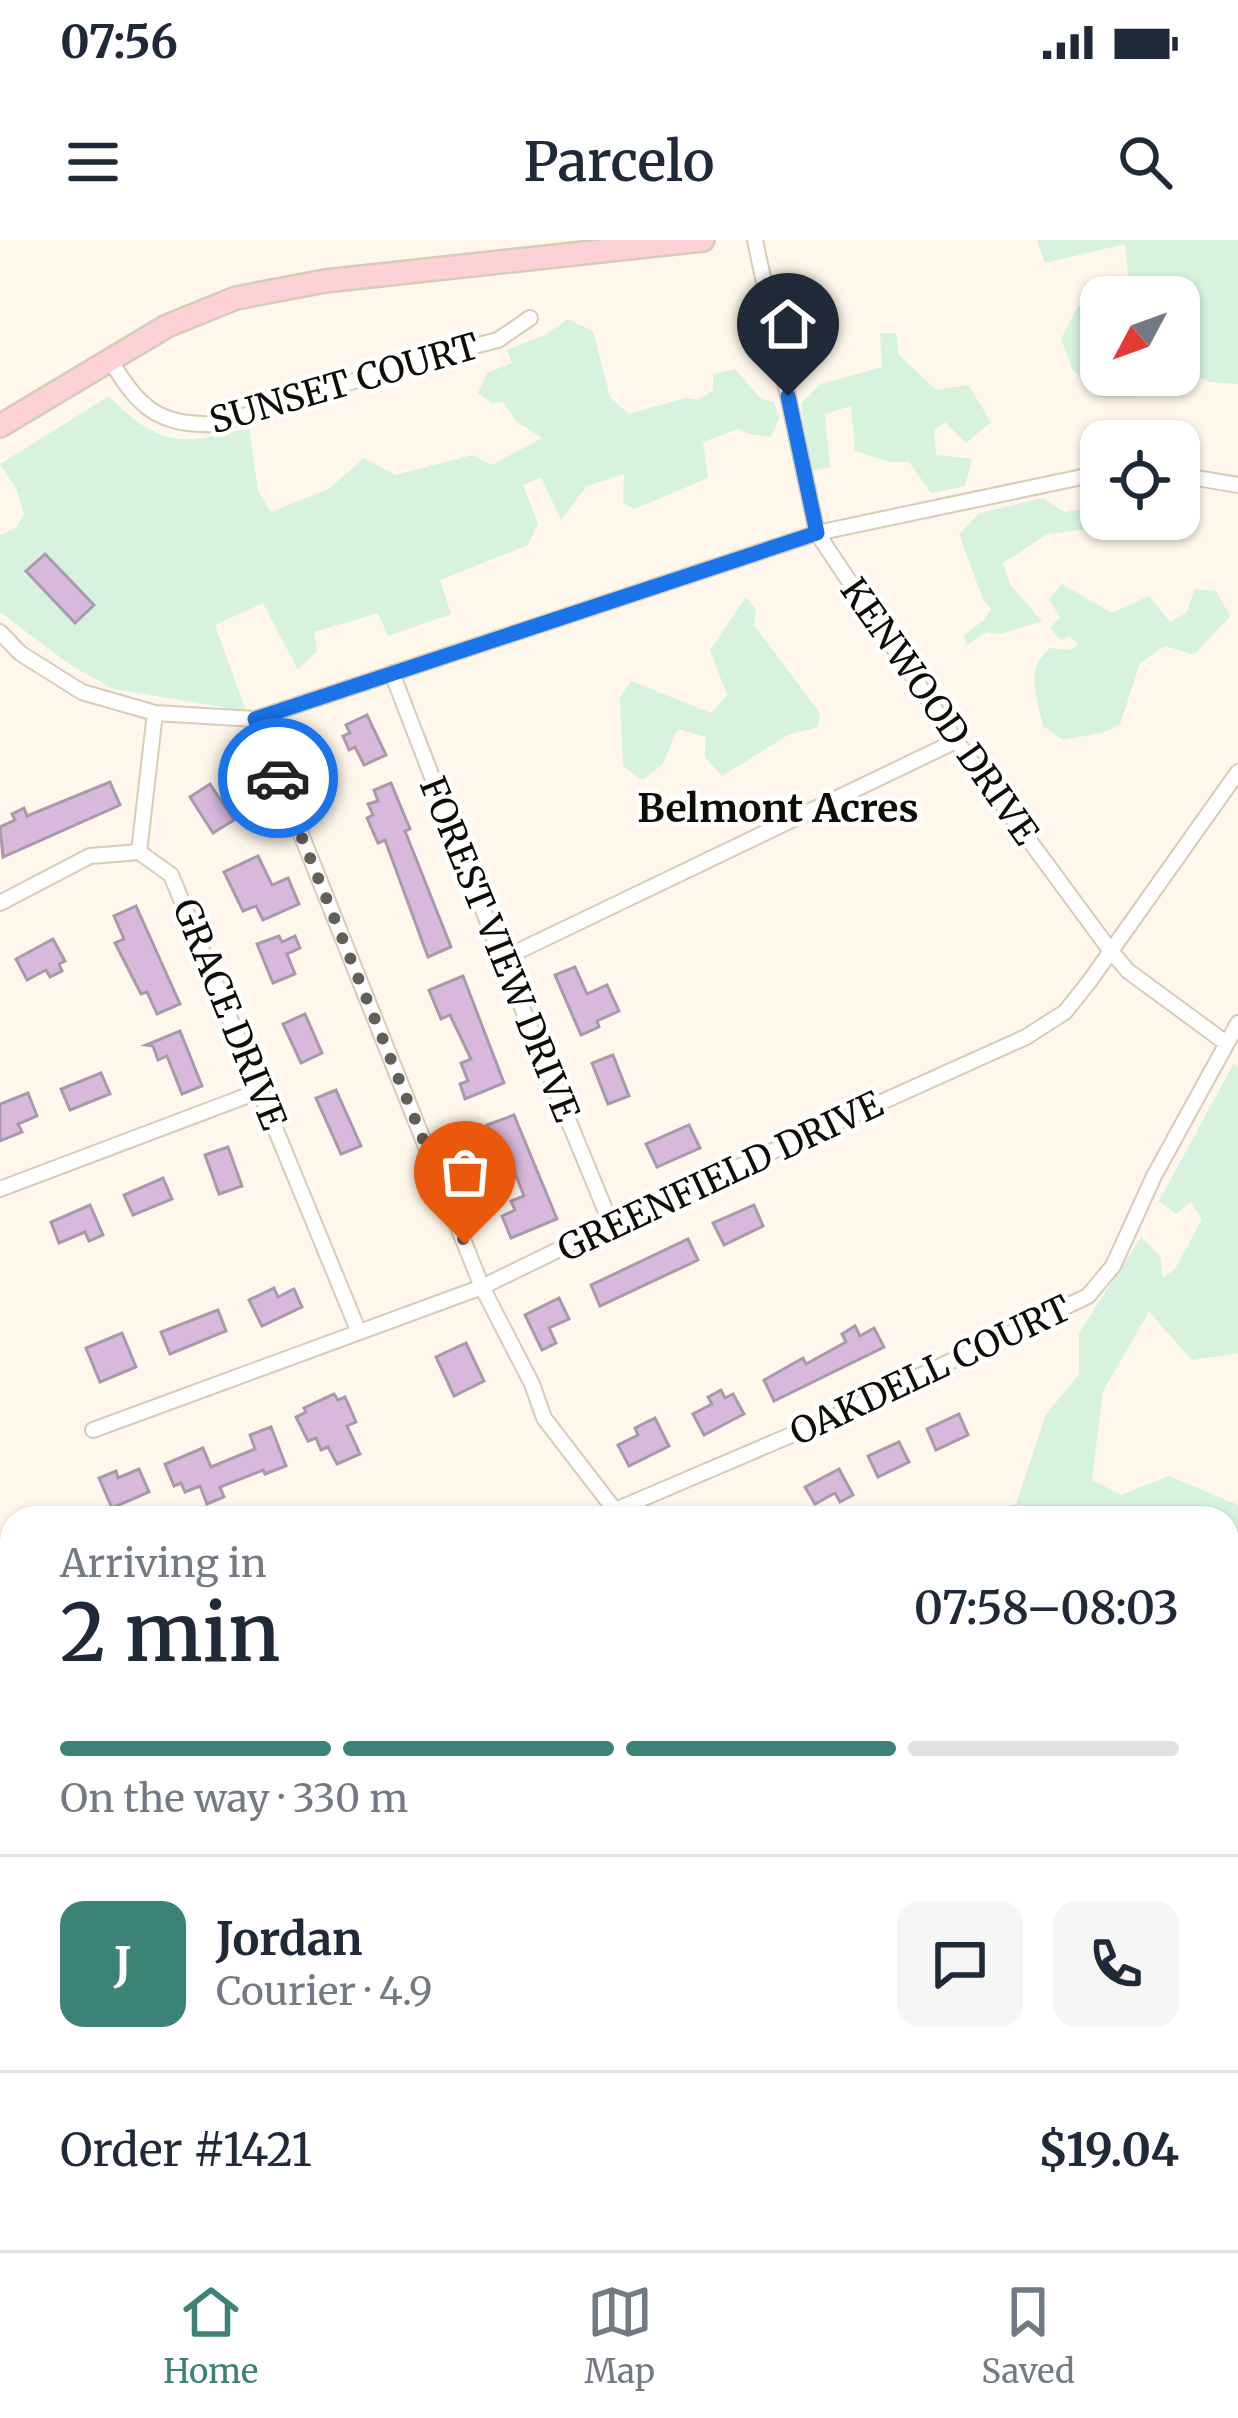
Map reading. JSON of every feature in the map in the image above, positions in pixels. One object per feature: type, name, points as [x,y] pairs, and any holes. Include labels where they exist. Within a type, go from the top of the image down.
[{"type":"main road","points":[[0,426],[167,326],[236,298],[325,281],[703,240]]},
{"type":"street","name":"KENWOOD DRIVE","points":[[755,240],[817,533],[956,741],[1110,950],[1129,971],[1226,1043]]},
{"type":"street","name":"SUNSET COURT","points":[[109,358],[144,408],[189,425],[218,424],[498,340],[530,318]]},
{"type":"street","points":[[0,632],[20,653],[82,692],[155,713],[255,719],[817,533],[1080,477]]},
{"type":"street","points":[[1200,479],[1238,485]]},
{"type":"street","name":"FOREST VIEW DRIVE","points":[[392,673],[611,1224]]},
{"type":"street","points":[[0,903],[90,856],[140,852],[155,713]]},
{"type":"street","points":[[255,719],[482,1287],[532,1384],[544,1418],[613,1506]]},
{"type":"street","points":[[502,959],[956,741]]},
{"type":"street","name":"GREENFIELD DRIVE","points":[[93,1430],[482,1287],[1026,1036],[1065,1012],[1238,772]]},
{"type":"street","name":"GRACE DRIVE","points":[[140,852],[171,875],[183,896],[358,1330]]},
{"type":"street","name":"OAKDELL COURT","points":[[637,1506],[1088,1296],[1113,1266],[1154,1176],[1238,1023]]},
{"type":"street","points":[[0,1190],[262,1090]]},
{"type":"green space","points":[[1037,240],[1238,240],[1238,384],[1200,378],[1200,276],[1128,276],[1125,244],[1045,263]]},
{"type":"green space","points":[[1080,306],[1080,377],[1061,339]]},
{"type":"green space","points":[[568,319],[593,331],[610,397],[629,414],[686,398],[698,400],[713,390],[713,374],[735,369],[761,399],[774,402],[779,418],[771,437],[738,429],[703,442],[708,478],[634,509],[623,502],[624,474],[587,486],[561,520],[541,477],[523,485],[538,524],[528,545],[440,580],[451,614],[388,636],[378,613],[314,632],[317,651],[298,670],[263,603],[215,625],[246,711],[113,689],[72,666],[0,612],[0,535],[17,527],[24,514],[16,488],[0,464],[109,396],[143,425],[173,438],[207,437],[249,427],[258,491],[271,512],[329,489],[364,458],[395,475],[473,455],[492,465],[542,438],[516,421],[503,402],[492,403],[478,393],[487,373],[512,363],[507,350],[545,335]]},
{"type":"green space","points":[[880,333],[896,333],[899,355],[936,390],[968,385],[991,422],[966,443],[945,422],[934,430],[936,455],[972,459],[965,486],[931,493],[909,462],[890,462],[855,451],[851,406],[825,414],[830,467],[811,471],[801,404],[820,384],[882,367]]},
{"type":"green space","points":[[1043,498],[1064,512],[1080,510],[1080,530],[1047,534],[1003,563],[1010,584],[1042,621],[1000,634],[987,632],[967,645],[964,635],[991,609],[959,534],[979,513]]},
{"type":"green space","points":[[1062,584],[1112,613],[1149,596],[1170,622],[1186,613],[1195,589],[1216,591],[1230,616],[1194,655],[1165,646],[1140,663],[1120,724],[1105,732],[1063,740],[1043,726],[1034,684],[1037,666],[1050,648],[1070,650],[1078,644],[1070,636],[1061,640],[1050,628],[1060,617],[1049,600]]},
{"type":"green space","points":[[746,597],[756,610],[754,625],[820,713],[818,727],[788,735],[722,776],[705,757],[705,737],[678,729],[662,765],[642,780],[623,766],[620,698],[631,681],[711,713],[727,695],[710,650]]},
{"type":"green space","points":[[1234,1063],[1238,1068],[1238,1353],[1192,1360],[1149,1312],[1103,1391],[1092,1480],[1121,1495],[1169,1476],[1238,1506],[1007,1506],[1016,1504],[1046,1415],[1079,1374],[1079,1333],[1141,1237],[1160,1256],[1163,1278],[1175,1269],[1202,1219],[1191,1202],[1176,1214],[1159,1201]]},
{"type":"building","points":[[45,554],[94,605],[75,623],[26,571]]},
{"type":"building","points":[[367,715],[386,755],[364,765],[343,736],[350,733],[346,725]]},
{"type":"building","points":[[110,782],[120,805],[3,857],[0,827],[15,820],[12,814],[24,808],[27,816]]},
{"type":"building","points":[[391,783],[451,947],[428,957],[385,840],[378,843],[367,818],[373,815],[368,804],[378,801],[374,790]]},
{"type":"building","points":[[210,784],[234,820],[213,833],[190,797]]},
{"type":"building","points":[[258,856],[272,885],[288,878],[299,904],[263,920],[256,906],[243,911],[224,872]]},
{"type":"building","points":[[136,906],[180,1004],[157,1014],[115,943],[124,939],[114,916]]},
{"type":"building","points":[[279,936],[282,942],[295,936],[300,948],[287,954],[295,974],[273,983],[257,944]]},
{"type":"building","points":[[53,939],[65,961],[59,964],[62,971],[50,977],[46,970],[27,980],[16,959]]},
{"type":"building","points":[[575,967],[587,994],[607,985],[619,1011],[581,1035],[555,975]]},
{"type":"building","points":[[463,976],[504,1083],[465,1099],[460,1084],[468,1081],[461,1063],[471,1059],[450,1015],[441,1019],[429,990]]},
{"type":"building","points":[[305,1014],[322,1053],[301,1063],[283,1024]]},
{"type":"building","points":[[180,1031],[202,1086],[182,1094],[167,1056],[158,1060],[153,1046],[146,1045]]},
{"type":"building","points":[[613,1055],[629,1096],[608,1104],[592,1063]]},
{"type":"building","points":[[101,1073],[110,1094],[70,1110],[61,1089]]},
{"type":"building","points":[[336,1090],[361,1146],[341,1154],[316,1098]]},
{"type":"building","points":[[28,1093],[37,1116],[18,1124],[22,1132],[0,1141],[0,1104]]},
{"type":"building","points":[[514,1115],[557,1219],[511,1238],[502,1216],[515,1210],[511,1201],[524,1196],[511,1163],[495,1169],[487,1149],[495,1146],[487,1125]]},
{"type":"building","points":[[689,1125],[700,1148],[657,1167],[646,1144]]},
{"type":"building","points":[[228,1147],[242,1186],[219,1194],[205,1155]]},
{"type":"building","points":[[163,1178],[172,1199],[133,1215],[124,1195]]},
{"type":"building","points":[[90,1205],[103,1235],[89,1241],[85,1232],[59,1243],[51,1222]]},
{"type":"building","points":[[754,1205],[763,1226],[724,1245],[713,1223]]},
{"type":"building","points":[[688,1239],[698,1260],[600,1306],[591,1285]]},
{"type":"building","points":[[274,1288],[278,1297],[294,1289],[302,1307],[262,1326],[249,1300]]},
{"type":"building","points":[[559,1298],[569,1319],[549,1328],[556,1343],[542,1350],[525,1315]]},
{"type":"building","points":[[218,1310],[226,1331],[170,1354],[161,1332]]},
{"type":"building","points":[[855,1326],[860,1336],[874,1328],[884,1347],[774,1401],[764,1380],[846,1342],[842,1334]]},
{"type":"building","points":[[122,1333],[136,1367],[100,1382],[86,1348]]},
{"type":"building","points":[[466,1343],[484,1381],[454,1396],[436,1357]]},
{"type":"building","points":[[721,1390],[725,1398],[733,1394],[744,1414],[704,1435],[693,1414],[712,1404],[708,1397]]},
{"type":"building","points":[[334,1394],[338,1400],[345,1397],[356,1422],[347,1426],[360,1454],[337,1464],[328,1447],[321,1450],[316,1438],[308,1441],[296,1417]]},
{"type":"building","points":[[959,1414],[968,1435],[936,1450],[927,1429]]},
{"type":"building","points":[[655,1418],[669,1446],[629,1466],[618,1445],[638,1435],[635,1428]]},
{"type":"building","points":[[271,1427],[286,1466],[220,1487],[224,1497],[207,1504],[200,1486],[185,1492],[181,1483],[174,1486],[165,1464],[203,1448],[211,1467],[255,1449],[250,1435]]},
{"type":"building","points":[[899,1442],[909,1462],[878,1477],[868,1456]]},
{"type":"building","points":[[139,1469],[149,1492],[111,1506],[99,1478],[116,1471],[118,1478]]},
{"type":"building","points":[[839,1469],[853,1495],[840,1502],[835,1493],[815,1504],[805,1487]]},
{"type":"way so far","points":[[278,778],[465,1244]]},
{"type":"district","name":"Belmont Acres","points":[[778,808]]},
{"type":"route","points":[[278,778],[255,719],[817,533],[788,396]]}]
